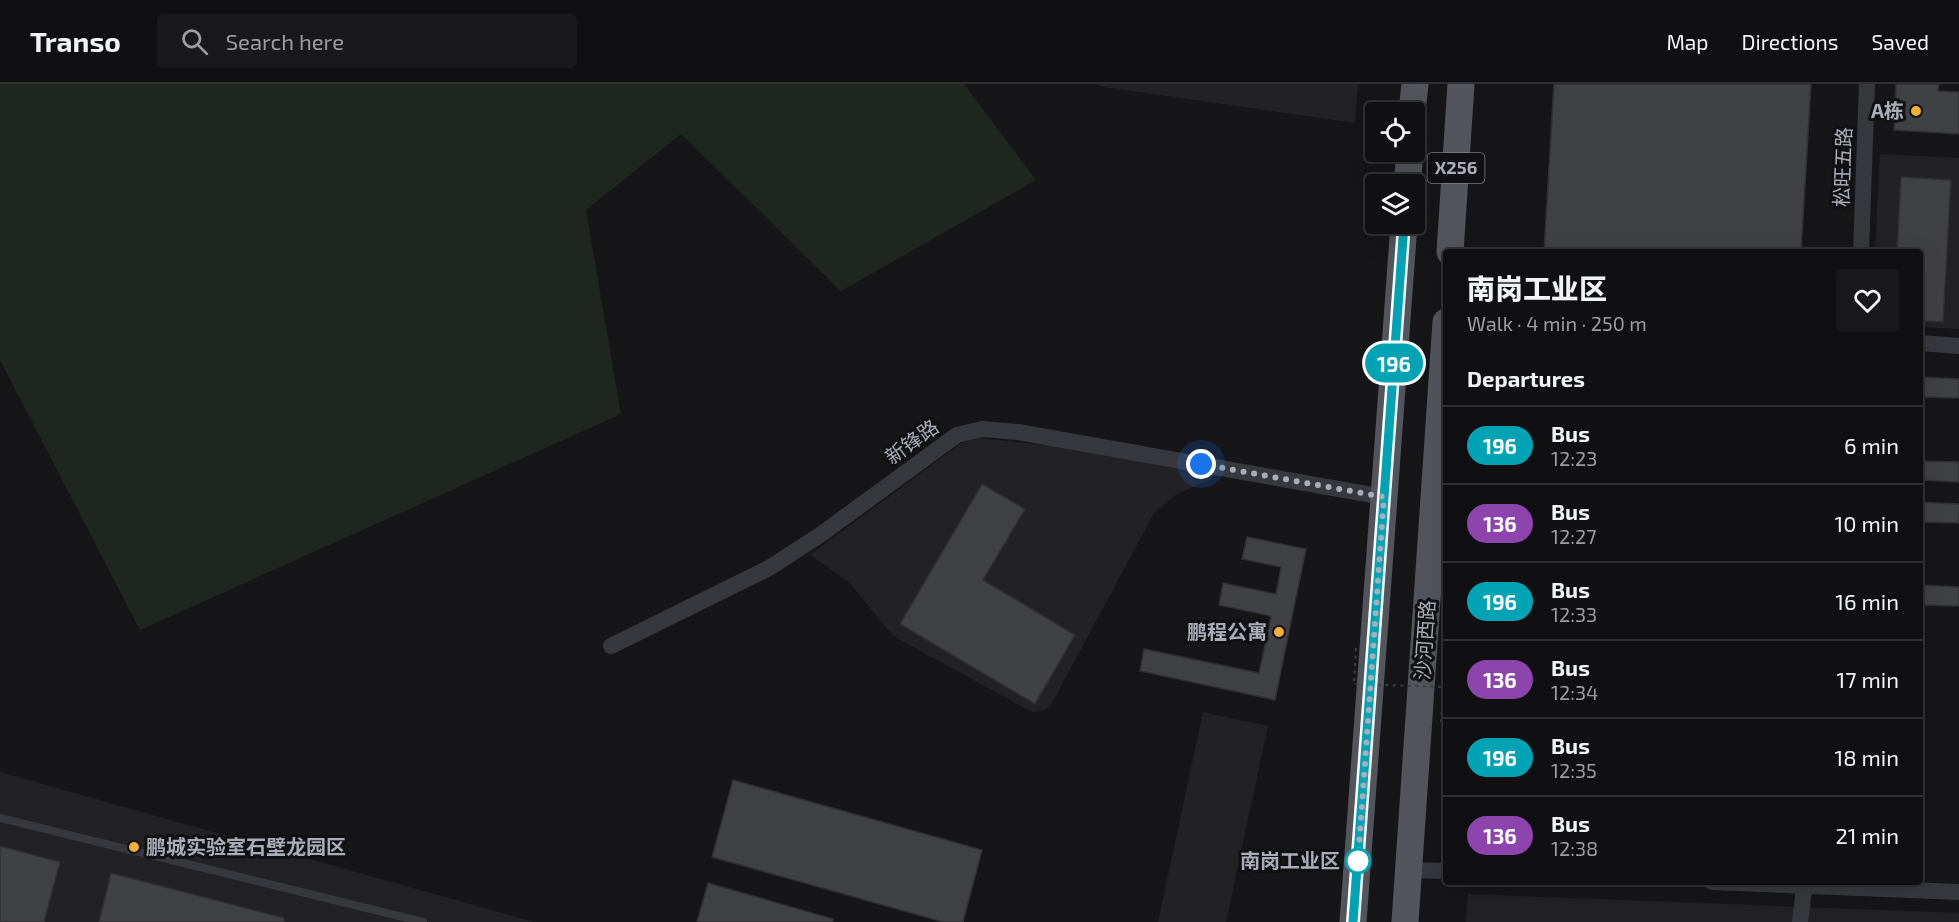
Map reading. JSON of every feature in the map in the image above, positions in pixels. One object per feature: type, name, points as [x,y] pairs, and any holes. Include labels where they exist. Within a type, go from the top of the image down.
[{"type":"main road","points":[[1413,102],[1414,84]]},
{"type":"main road","name":"X256","points":[[1450,249],[1461,84]]},
{"type":"main road","points":[[1353,922],[1403,234]]},
{"type":"main road","name":"沙河西路","points":[[1405,922],[1443,365]]},
{"type":"street","name":"松旺五路","points":[[1861,249],[1867,84]]},
{"type":"street","points":[[1923,343],[1959,346]]},
{"type":"street","name":"新锋路","points":[[611,646],[769,568],[820,535],[957,435],[982,429],[1018,432],[1384,497]]},
{"type":"street","points":[[1408,870],[1443,871]]},
{"type":"street","points":[[1800,922],[1805,885]]},
{"type":"street","points":[[1824,885],[1959,892]]},
{"type":"lane","points":[[0,818],[423,922]]},
{"type":"path","points":[[1356,648],[1354,684],[1443,687],[1442,722]]},
{"type":"shaded area","points":[[0,84],[964,84],[1036,180],[841,291],[681,134],[586,210],[621,414],[140,630],[0,360]]},
{"type":"shaded area","points":[[1095,84],[1358,84],[1355,123]]},
{"type":"shaded area","points":[[1880,154],[1959,158],[1959,329],[1923,327],[1923,249],[1875,249]]},
{"type":"shaded area","points":[[978,438],[1080,449],[1212,472],[1212,479],[1177,494],[1154,513],[1051,705],[1044,710],[1032,712],[893,636],[849,582],[810,555],[960,444]]},
{"type":"shaded area","points":[[1203,712],[1268,726],[1226,922],[1158,922]]},
{"type":"shaded area","name":"鹏城实验室石壁龙园区","points":[[0,772],[534,922],[0,922]]},
{"type":"shaded area","points":[[1468,894],[1959,913],[1959,922],[1466,922]]},
{"type":"building","points":[[1554,84],[1811,84],[1801,249],[1544,249]]},
{"type":"building","name":"A栋","points":[[1896,84],[1939,84],[1938,91],[1959,92],[1959,134],[1894,130]]},
{"type":"building","points":[[1901,177],[1951,180],[1943,322],[1923,321],[1923,249],[1897,249]]},
{"type":"building","points":[[1923,377],[1959,379],[1959,398],[1923,397]]},
{"type":"building","points":[[1923,461],[1959,462],[1959,482],[1923,480]]},
{"type":"building","points":[[982,484],[1025,509],[983,580],[1075,635],[1035,704],[900,624]]},
{"type":"building","points":[[1923,502],[1959,504],[1959,523],[1923,522]]},
{"type":"building","name":"鹏程公寓","points":[[1247,537],[1306,549],[1275,700],[1140,671],[1144,649],[1259,673],[1271,616],[1219,605],[1223,583],[1276,594],[1281,567],[1242,559]]},
{"type":"building","points":[[1923,585],[1959,587],[1959,606],[1923,605]]},
{"type":"building","points":[[733,780],[982,850],[963,922],[943,922],[712,857]]},
{"type":"building","points":[[0,846],[60,862],[44,922],[0,922]]},
{"type":"building","points":[[111,873],[284,918],[284,922],[99,922]]},
{"type":"building","points":[[708,883],[833,919],[833,922],[697,922]]},
{"type":"bus line","name":"196","points":[[1353,922],[1403,234]]},
{"type":"place","name":"A栋","points":[[1916,111]]},
{"type":"place","name":"鹏程公寓","points":[[1279,632]]},
{"type":"place","name":"鹏城实验室石壁龙园区","points":[[134,847]]},
{"type":"place","name":"南岗工业区","points":[[1358,861]]},
{"type":"route","points":[[1201,464],[1384,497],[1358,861]]}]
